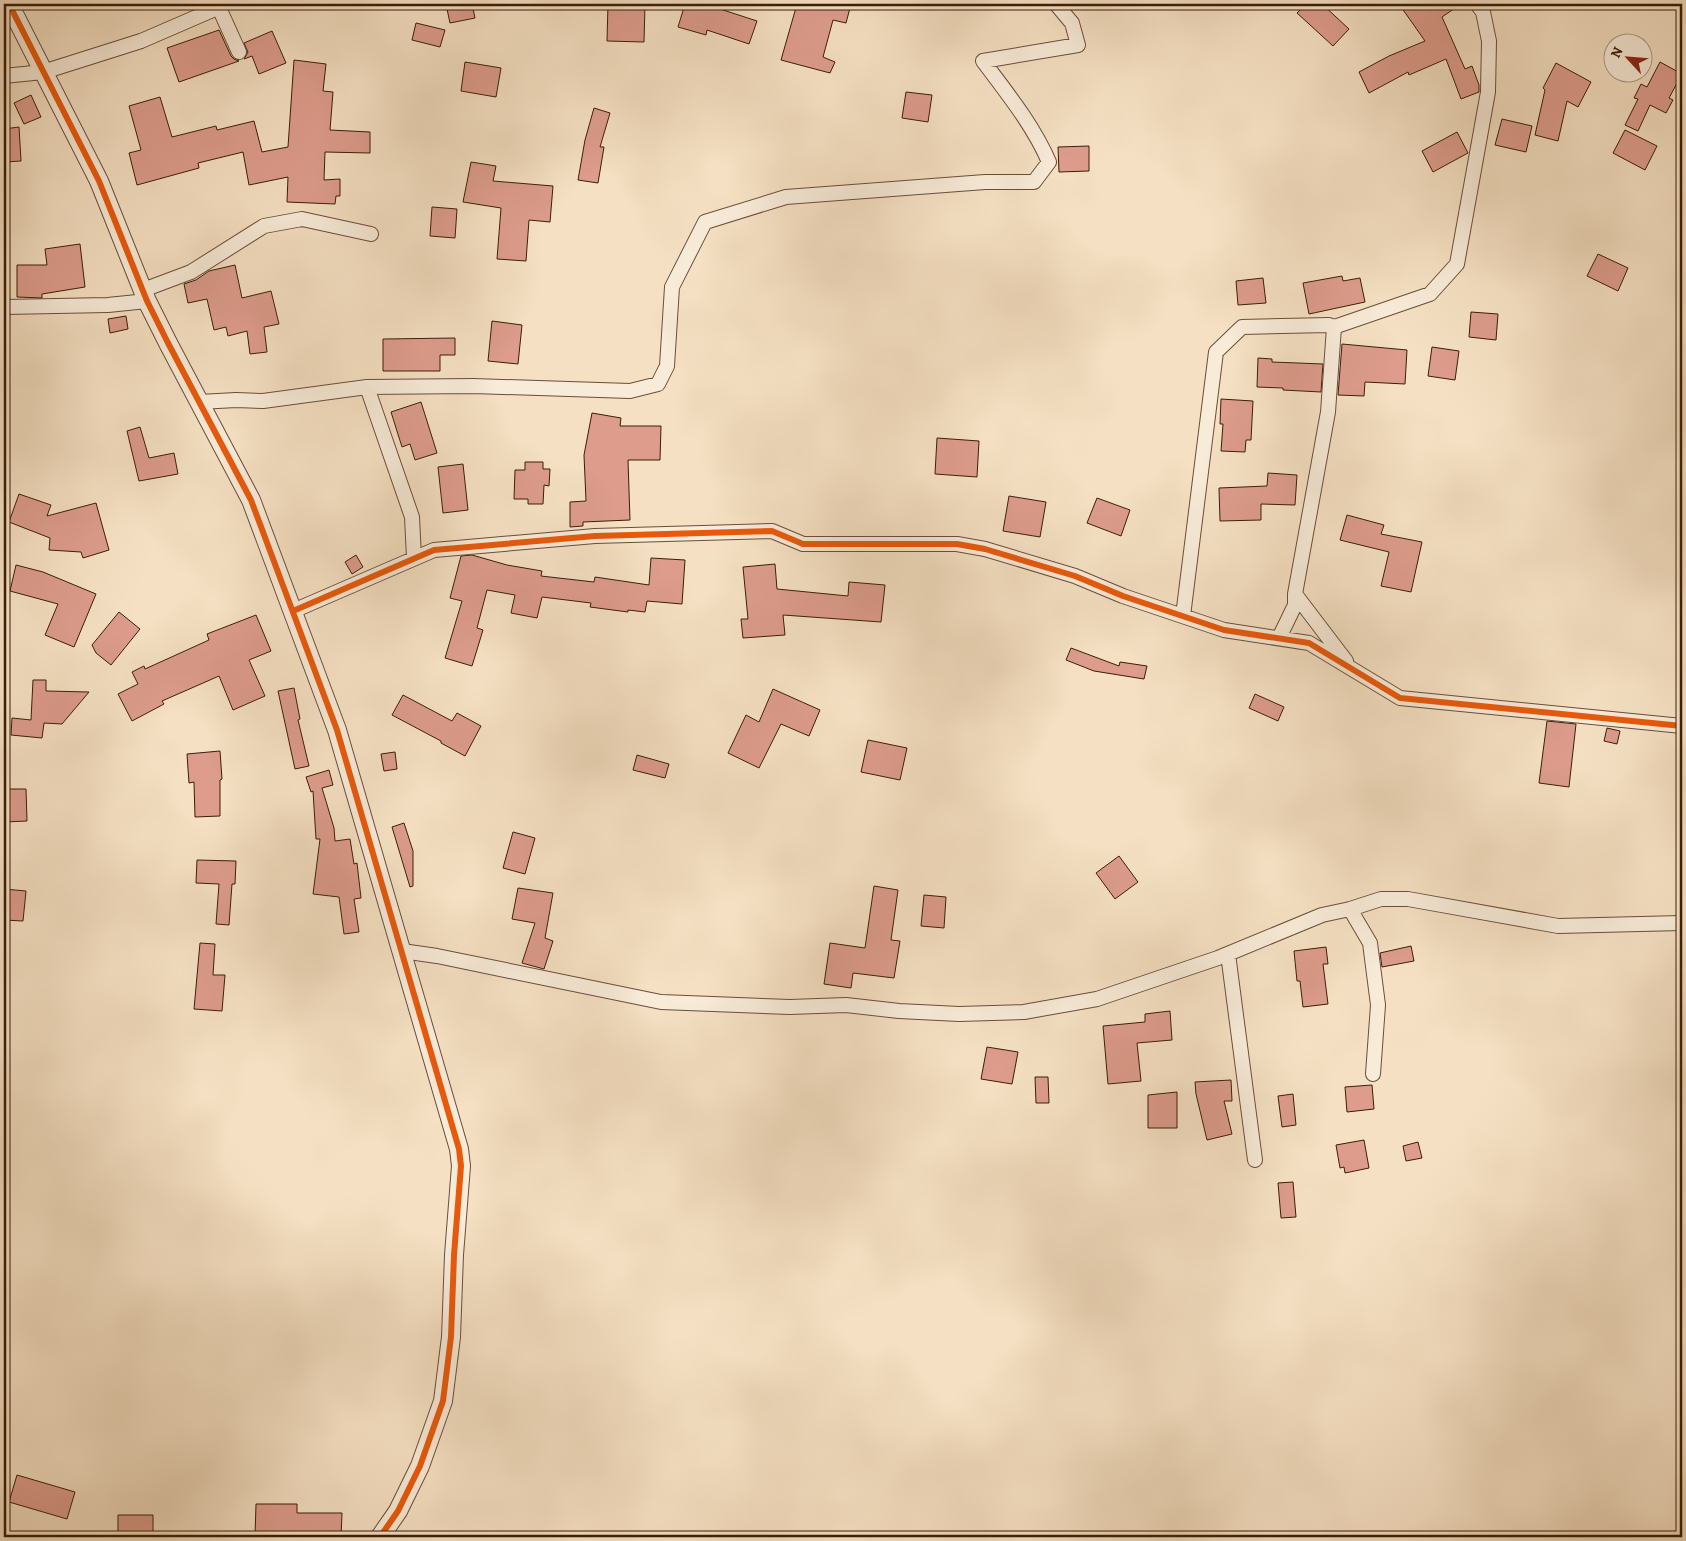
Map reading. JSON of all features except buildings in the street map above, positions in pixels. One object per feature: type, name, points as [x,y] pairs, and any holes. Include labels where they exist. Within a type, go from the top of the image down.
[{"type":"street","points":[[9,4],[99,181],[145,295],[251,500],[337,730],[459,1149],[461,1166],[454,1255],[452,1337],[443,1401],[420,1466],[398,1511],[380,1537]]},
{"type":"street","points":[[199,402],[263,401],[368,387],[473,386],[630,391],[658,384],[667,366],[672,287],[705,222],[786,197],[985,182],[1034,182],[1049,162],[1043,148],[1024,117],[982,61],[1078,45],[1072,23],[1056,4]]},
{"type":"street","points":[[1183,616],[1216,352],[1242,327],[1329,325],[1334,327],[1430,294],[1457,264],[1488,92],[1489,41],[1484,12],[1477,4]]},
{"type":"street","points":[[4,76],[43,72],[141,41],[215,9],[220,10],[239,52]]},
{"type":"street","points":[[4,307],[108,305],[145,295],[191,272],[264,226],[302,219],[371,234]]},
{"type":"street","points":[[1279,638],[1296,605],[1295,594],[1328,412],[1334,327]]},
{"type":"street","points":[[368,387],[412,517],[414,558]]},
{"type":"street","points":[[293,611],[434,550],[615,535],[772,532],[803,544],[957,544],[985,548],[1075,576],[1123,596],[1224,630],[1309,643],[1400,698],[1682,726]]},
{"type":"street","points":[[1295,594],[1351,668]]},
{"type":"street","points":[[402,951],[437,956],[661,1002],[790,1007],[846,1005],[899,1011],[959,1014],[1024,1012],[1097,999],[1228,954],[1322,915],[1350,909],[1381,899],[1408,899],[1558,926],[1682,923]]},
{"type":"street","points":[[1350,909],[1370,943],[1378,1005],[1373,1074]]},
{"type":"street","points":[[1228,954],[1255,1160]]},
{"type":"cycle path","points":[[9,4],[99,181],[147,301],[251,500],[337,730],[459,1149],[461,1166],[454,1255],[451,1337],[443,1401],[420,1466],[398,1511],[380,1537]]},
{"type":"cycle path","points":[[293,611],[434,550],[595,536],[772,531],[803,544],[957,544],[985,549],[1075,576],[1123,596],[1224,630],[1309,643],[1400,698],[1682,726]]}]
